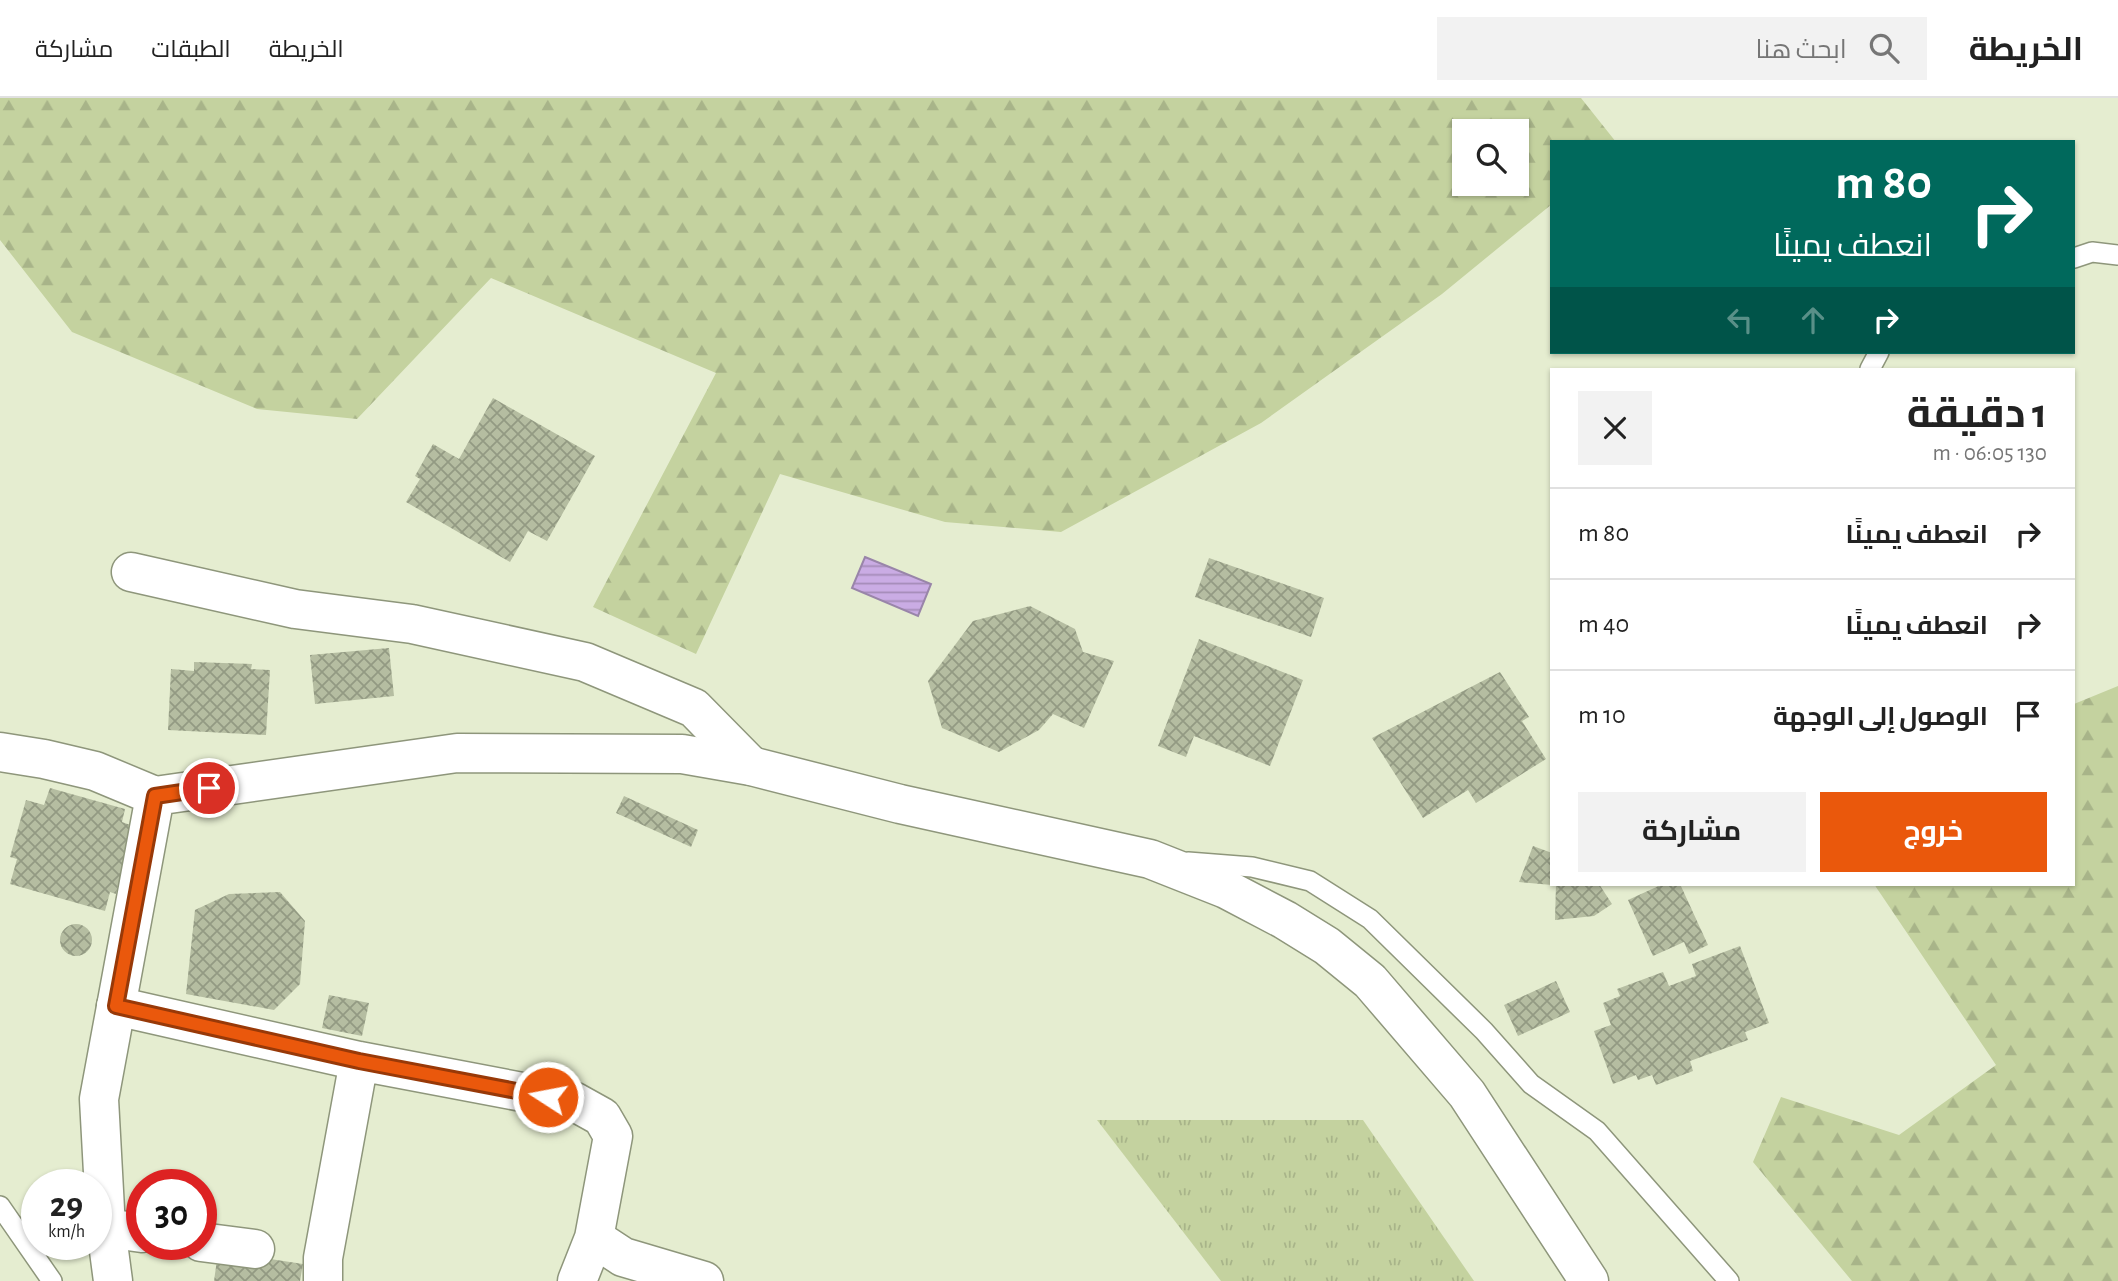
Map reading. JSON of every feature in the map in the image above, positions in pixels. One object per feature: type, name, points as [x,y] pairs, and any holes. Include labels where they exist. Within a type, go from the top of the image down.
[{"type":"street","points":[[131,572],[295,609],[412,624],[585,662],[694,708],[751,766]]},
{"type":"street","points":[[0,752],[95,771],[155,796],[457,753],[682,754],[751,766],[900,804],[1150,859],[1226,890],[1285,920],[1327,946],[1370,981],[1467,1094],[1590,1281]]},
{"type":"street","points":[[113,1281],[124,1231],[99,1099],[155,796]]},
{"type":"street","points":[[116,1006],[359,1061],[575,1101],[602,1117],[613,1136],[594,1238],[577,1281]]},
{"type":"street","points":[[323,1281],[323,1258],[359,1061]]},
{"type":"street","points":[[594,1238],[623,1257],[704,1281]]},
{"type":"street","points":[[217,1244],[255,1249]]},
{"type":"lane","points":[[2075,258],[2092,252],[2118,255]]},
{"type":"lane","points":[[1150,859],[1252,867],[1310,881],[1370,919],[1484,1031],[1531,1084],[1597,1131],[1729,1281]]},
{"type":"lane","points":[[0,1206],[52,1281]]},
{"type":"green space","points":[[0,98],[1581,98],[1614,140],[1550,140],[1550,206],[1442,294],[1261,423],[1061,532],[945,522],[780,474],[696,654],[593,607],[716,373],[491,278],[357,419],[257,409],[72,332],[0,240]]},
{"type":"green space","points":[[2118,686],[2118,1281],[1852,1281],[1753,1162],[1781,1097],[1899,1135],[1996,1065],[1875,886],[2075,886],[2075,704]]},
{"type":"green space","points":[[1097,1120],[1363,1120],[1474,1281],[1221,1281]]},
{"type":"shaded area","points":[[865,557],[931,584],[918,616],[852,588]]},
{"type":"building","points":[[493,398],[595,456],[547,541],[528,531],[510,562],[406,502],[420,479],[415,476],[433,444],[459,459]]},
{"type":"building","points":[[1209,558],[1324,598],[1311,637],[1195,597]]},
{"type":"building","points":[[1030,606],[1075,629],[1083,652],[1114,661],[1084,728],[1053,714],[1039,730],[999,752],[942,728],[928,681],[973,621]]},
{"type":"building","points":[[1199,639],[1303,680],[1270,766],[1194,736],[1186,757],[1158,746]]},
{"type":"building","points":[[389,648],[394,696],[315,704],[310,655]]},
{"type":"building","points":[[194,662],[252,664],[251,669],[270,670],[266,735],[168,730],[171,669],[194,671]]},
{"type":"building","points":[[1500,672],[1529,717],[1522,721],[1546,759],[1476,803],[1468,790],[1423,818],[1372,738]]},
{"type":"building","points":[[50,788],[125,809],[122,822],[133,826],[116,894],[110,892],[105,911],[10,884],[17,859],[10,857],[26,800],[44,805]]},
{"type":"building","points":[[624,796],[698,830],[691,847],[616,813]]},
{"type":"building","points":[[1533,846],[1550,852],[1550,885],[1519,882]]},
{"type":"building","points":[[1556,886],[1600,886],[1612,904],[1594,916],[1555,920]]},
{"type":"building","points":[[1659,886],[1681,886],[1708,945],[1689,954],[1684,942],[1653,956],[1628,900]]},
{"type":"building","points":[[280,892],[305,921],[300,984],[274,1010],[186,994],[195,910],[229,894]]},
{"type":"building","points":[[76,924],[87,929],[92,940],[87,951],[76,956],[65,951],[60,940],[65,929]]},
{"type":"building","points":[[1740,946],[1769,1023],[1745,1032],[1748,1040],[1690,1061],[1693,1071],[1656,1085],[1652,1075],[1638,1080],[1636,1075],[1613,1084],[1594,1031],[1611,1025],[1603,1003],[1620,996],[1617,989],[1663,972],[1669,986],[1696,976],[1692,964]]},
{"type":"building","points":[[1556,981],[1570,1012],[1518,1036],[1504,1005]]},
{"type":"building","points":[[329,995],[369,1003],[362,1036],[322,1028]]},
{"type":"building","points":[[232,1253],[303,1264],[300,1281],[214,1281],[217,1260]]},
{"type":"route","points":[[209,788],[155,796],[116,1006],[359,1061],[548,1097]]}]
